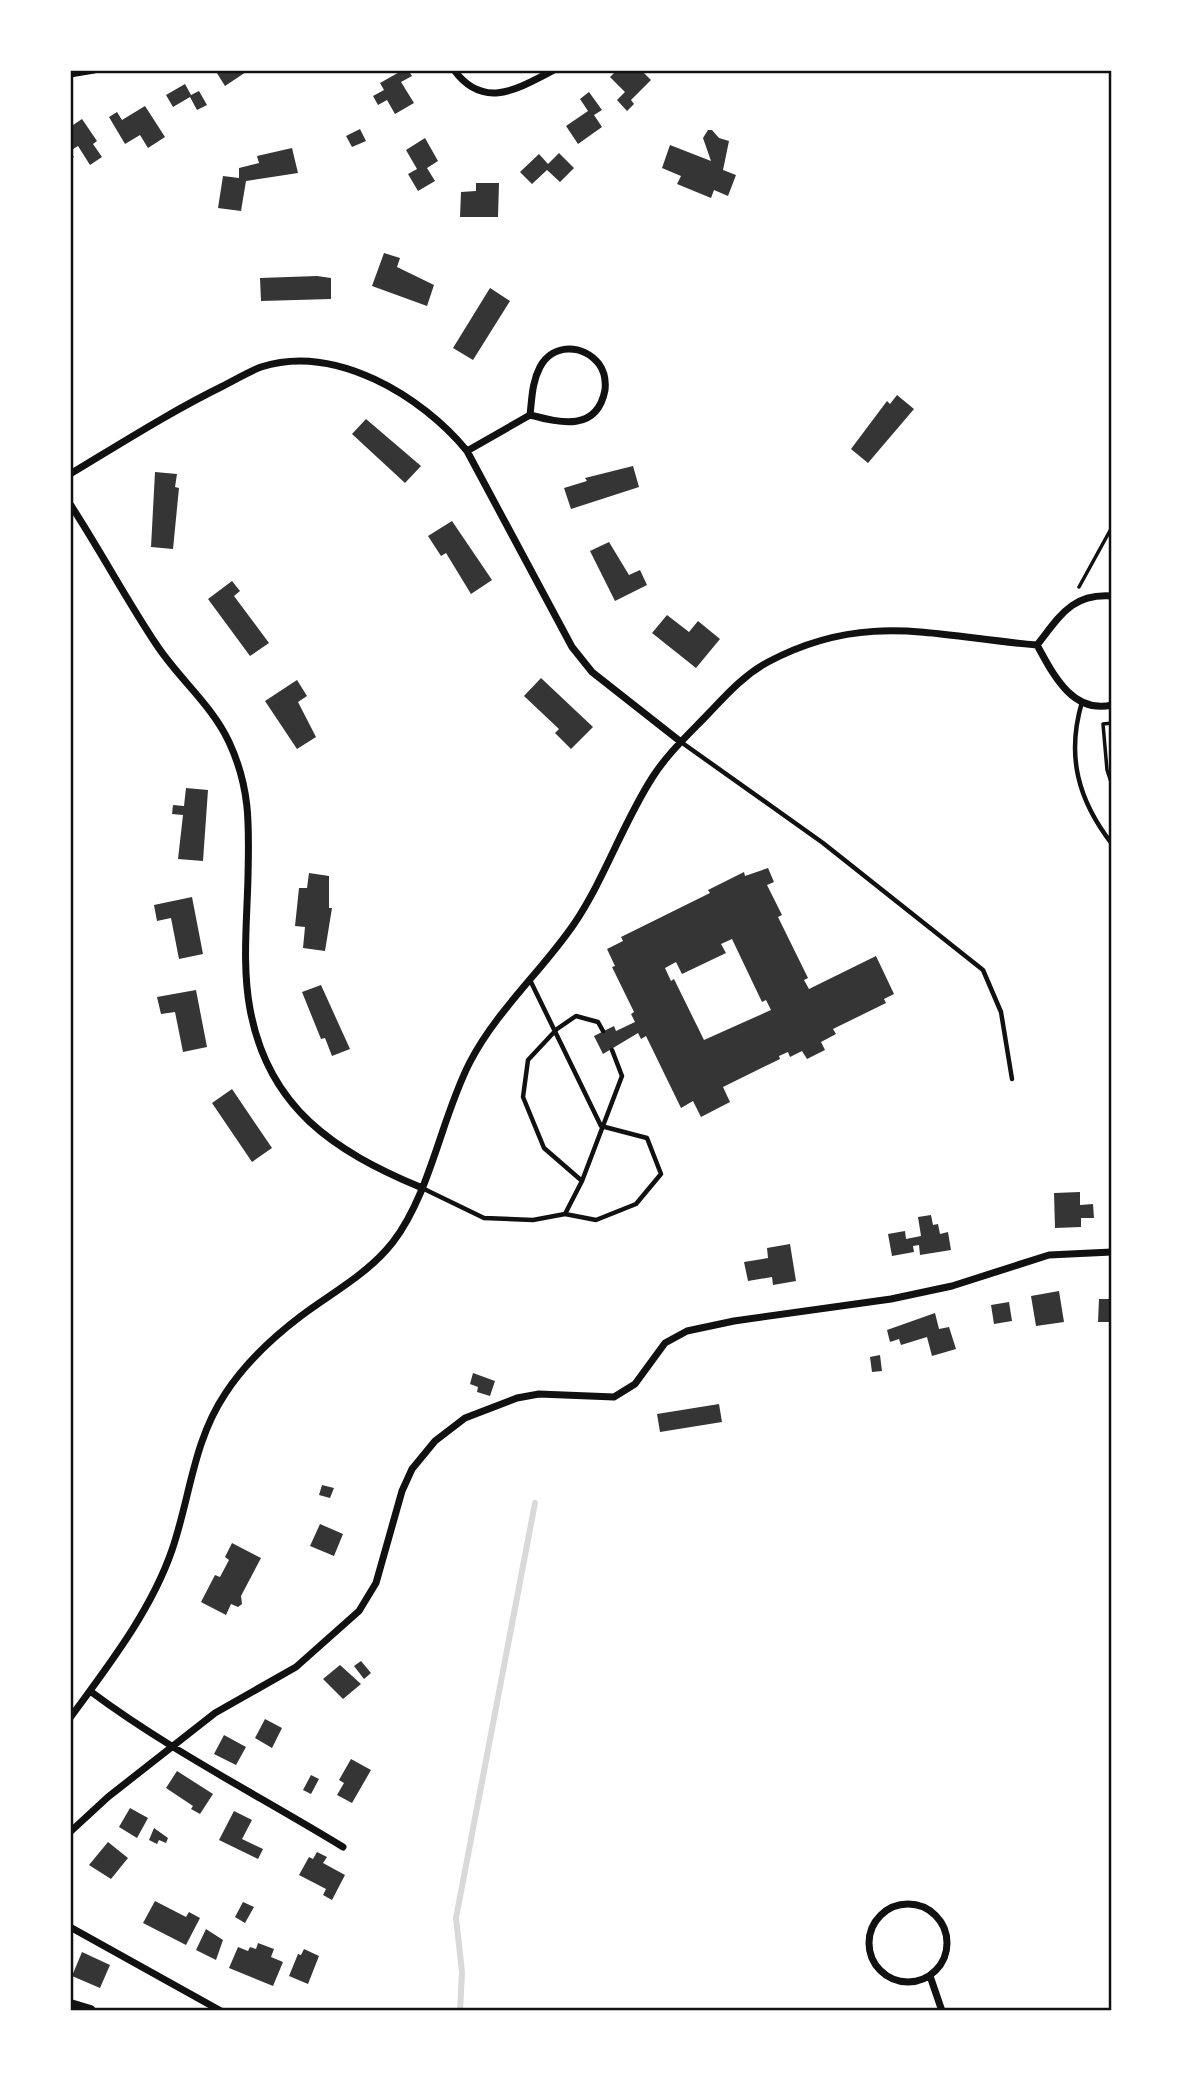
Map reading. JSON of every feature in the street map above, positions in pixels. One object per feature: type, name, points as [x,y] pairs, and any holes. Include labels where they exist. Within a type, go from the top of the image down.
[{"type":"street","points":[[70,74],[94,70]]},
{"type":"street","points":[[454,70],[491,94],[512,91],[554,70]]},
{"type":"street","points":[[467,451],[530,415],[565,423],[581,421],[591,415],[602,402],[606,382],[601,365],[586,352],[572,348],[554,352],[541,365],[530,415]]},
{"type":"street","points":[[70,474],[204,395],[261,367],[298,361],[364,375],[395,391],[443,424],[467,451],[572,647],[592,672],[681,742]]},
{"type":"street","points":[[70,504],[157,645],[228,741],[246,792],[251,828],[247,968],[249,1007],[259,1048],[275,1082],[298,1112],[327,1139],[376,1169],[420,1188]]},
{"type":"street","points":[[1037,645],[1070,604],[1094,594],[1112,596]]},
{"type":"street","points":[[70,1718],[157,1587],[172,1549],[203,1433],[224,1395],[255,1355],[302,1316],[373,1264],[393,1241],[413,1209],[470,1063],[489,1030],[562,941],[589,901],[629,817],[654,775],[681,742],[738,682],[766,663],[800,647],[850,633],[887,629],[919,630],[1037,645]]},
{"type":"street","points":[[1037,645],[1062,688],[1082,702],[1112,705]]},
{"type":"street","points":[[70,1832],[108,1797],[215,1713],[296,1667],[359,1611],[376,1583],[400,1498],[412,1469],[429,1447],[465,1418],[503,1402],[539,1394],[614,1397],[635,1384],[666,1343],[687,1331],[734,1321],[928,1291],[1049,1255],[1112,1252]]},
{"type":"street","points":[[90,1691],[171,1748],[240,1784],[343,1847]]},
{"type":"street","points":[[909,1903],[921,1905],[939,1919],[948,1940],[946,1954],[930,1976],[918,1981],[904,1982],[880,1970],[872,1959],[870,1932],[885,1910],[909,1903]]},
{"type":"street","points":[[70,1927],[221,2011]]},
{"type":"street","points":[[930,1976],[942,2011]]},
{"type":"street","points":[[70,2006],[90,2011]]},
{"type":"lane","points":[[1082,702],[1074,729],[1074,767],[1087,806],[1112,844]]},
{"type":"lane","points":[[681,742],[813,835],[983,970],[1001,1012],[1012,1079]]},
{"type":"lane","points":[[530,979],[601,1126]]},
{"type":"lane","points":[[582,1181],[544,1148],[523,1097],[528,1060],[556,1029],[576,1016],[598,1022],[603,1031]]},
{"type":"lane","points":[[565,1214],[582,1181],[622,1076],[612,1050]]},
{"type":"lane","points":[[420,1188],[484,1218],[533,1220],[565,1214],[596,1220],[636,1203],[661,1174],[647,1138],[601,1126]]},
{"type":"path","points":[[1070,604],[1112,527]]},
{"type":"path","points":[[1112,723],[1103,724],[1104,752],[1112,785]]},
{"type":"building","points":[[215,70],[249,70],[225,86]]},
{"type":"building","points":[[403,70],[408,70],[412,76],[401,82],[414,103],[395,114],[387,100],[378,105],[373,96],[384,90],[380,83]]},
{"type":"building","points":[[617,70],[641,70],[651,80],[631,100],[634,104],[627,111],[617,100],[625,92],[610,77]]},
{"type":"building","points":[[185,84],[191,95],[199,91],[207,105],[197,110],[190,97],[173,107],[166,95]]},
{"type":"building","points":[[589,92],[602,110],[594,115],[602,127],[578,144],[566,126],[588,111],[580,99]]},
{"type":"building","points":[[145,106],[165,137],[148,148],[140,135],[125,144],[109,117],[117,112],[122,120]]},
{"type":"building","points":[[82,119],[97,141],[93,144],[102,157],[90,165],[78,146],[70,151],[70,127]]},
{"type":"building","points":[[360,129],[366,141],[352,147],[346,136]]},
{"type":"building","points":[[708,130],[729,141],[723,170],[736,175],[728,196],[714,190],[711,198],[677,184],[681,176],[662,168],[670,145],[711,161],[703,138]]},
{"type":"building","points":[[425,138],[438,161],[427,168],[435,181],[418,191],[408,174],[417,169],[406,150]]},
{"type":"building","points":[[292,148],[298,173],[246,181],[241,211],[218,208],[223,176],[239,178],[239,168],[259,163],[257,156]]},
{"type":"building","points":[[559,153],[574,168],[560,182],[547,170],[532,184],[520,172],[539,154],[548,164]]},
{"type":"building","points":[[476,183],[499,183],[498,217],[460,217],[461,192],[476,191]]},
{"type":"building","points":[[384,253],[400,258],[397,267],[434,285],[427,306],[372,286]]},
{"type":"building","points":[[260,278],[331,278],[331,299],[261,301]]},
{"type":"building","points":[[490,288],[510,301],[473,360],[453,348]]},
{"type":"building","points":[[897,395],[914,409],[868,463],[851,449],[887,401],[890,404]]},
{"type":"building","points":[[366,419],[421,466],[405,483],[352,434]]},
{"type":"building","points":[[633,466],[639,487],[571,509],[564,488],[587,481],[585,478]]},
{"type":"building","points":[[155,472],[177,474],[175,487],[179,488],[173,549],[151,547]]},
{"type":"building","points":[[452,521],[492,580],[471,594],[446,553],[441,556],[428,536]]},
{"type":"building","points":[[609,542],[629,575],[640,570],[647,585],[615,601],[590,551]]},
{"type":"building","points":[[232,581],[240,591],[234,596],[269,643],[250,656],[208,599]]},
{"type":"building","points":[[667,615],[689,632],[698,621],[720,639],[696,668],[652,633]]},
{"type":"building","points":[[541,678],[593,727],[571,749],[555,733],[559,729],[524,696]]},
{"type":"building","points":[[297,680],[307,696],[298,702],[316,737],[297,749],[265,701]]},
{"type":"building","points":[[186,788],[208,790],[203,861],[178,859],[183,815],[172,814],[173,805],[184,806]]},
{"type":"building","points":[[768,868],[774,882],[767,885],[782,915],[778,917],[808,978],[804,980],[809,989],[876,956],[894,994],[884,999],[886,1003],[833,1029],[836,1034],[821,1042],[825,1050],[807,1059],[802,1051],[790,1057],[788,1052],[779,1056],[780,1059],[723,1087],[730,1102],[701,1117],[693,1101],[681,1108],[646,1036],[641,1039],[638,1033],[603,1054],[594,1036],[614,1026],[616,1031],[635,1022],[631,1014],[634,1012],[612,967],[615,966],[607,949],[623,941],[621,937],[710,893],[708,890],[744,872],[745,876]],"holes":[[[732,939],[762,1002],[766,1000],[771,1010],[704,1040],[674,979],[671,981],[665,968],[676,962],[682,974],[726,953],[721,944]]]},
{"type":"building","points":[[309,873],[329,876],[329,908],[332,908],[325,951],[303,948],[305,927],[295,926],[299,888],[307,888]]},
{"type":"building","points":[[192,897],[203,954],[179,959],[171,918],[157,921],[154,905]]},
{"type":"building","points":[[321,985],[350,1049],[332,1056],[325,1038],[321,1039],[302,992]]},
{"type":"building","points":[[196,990],[207,1047],[183,1052],[175,1012],[161,1014],[157,997]]},
{"type":"building","points":[[232,1089],[272,1148],[252,1162],[212,1103]]},
{"type":"building","points":[[1080,1192],[1080,1205],[1093,1204],[1094,1218],[1081,1218],[1081,1227],[1055,1228],[1054,1193]]},
{"type":"building","points":[[931,1215],[933,1225],[938,1224],[940,1234],[948,1232],[951,1250],[920,1255],[919,1245],[913,1246],[914,1252],[892,1256],[888,1234],[905,1231],[906,1239],[921,1236],[918,1217]]},
{"type":"building","points":[[790,1244],[796,1281],[773,1285],[772,1277],[748,1281],[744,1262],[768,1258],[767,1248]]},
{"type":"building","points":[[1059,1291],[1064,1322],[1036,1326],[1031,1296]]},
{"type":"building","points":[[1099,1299],[1112,1299],[1112,1322],[1098,1322]]},
{"type":"building","points":[[1009,1302],[1012,1321],[994,1324],[991,1305]]},
{"type":"building","points":[[935,1313],[939,1329],[949,1327],[956,1349],[932,1356],[927,1337],[901,1345],[899,1339],[890,1342],[887,1330]]},
{"type":"building","points":[[880,1355],[882,1371],[872,1372],[870,1357]]},
{"type":"building","points":[[473,1373],[495,1381],[490,1396],[477,1392],[478,1387],[470,1384]]},
{"type":"building","points":[[719,1404],[722,1422],[660,1432],[657,1414]]},
{"type":"building","points":[[322,1485],[334,1488],[330,1498],[319,1495]]},
{"type":"building","points":[[320,1524],[343,1534],[334,1556],[310,1546]]},
{"type":"building","points":[[232,1543],[261,1558],[241,1596],[242,1604],[238,1607],[231,1604],[226,1615],[201,1602],[215,1575],[220,1577],[229,1560],[225,1557]]},
{"type":"building","points":[[361,1661],[371,1673],[364,1679],[354,1666]]},
{"type":"building","points":[[340,1665],[361,1684],[343,1699],[323,1679]]},
{"type":"building","points":[[265,1719],[282,1728],[272,1748],[255,1738]]},
{"type":"building","points":[[224,1735],[246,1747],[236,1765],[214,1754]]},
{"type":"building","points":[[351,1759],[371,1770],[352,1803],[337,1795],[344,1783],[339,1780]]},
{"type":"building","points":[[177,1771],[213,1794],[200,1814],[191,1809],[193,1806],[166,1788]]},
{"type":"building","points":[[311,1775],[319,1779],[311,1794],[303,1790]]},
{"type":"building","points":[[130,1808],[148,1818],[137,1838],[119,1827]]},
{"type":"building","points":[[234,1811],[252,1820],[242,1839],[263,1849],[258,1859],[219,1840]]},
{"type":"building","points":[[154,1828],[168,1838],[166,1843],[159,1840],[157,1844],[149,1840]]},
{"type":"building","points":[[108,1842],[128,1858],[111,1879],[89,1865]]},
{"type":"building","points":[[317,1852],[327,1857],[323,1863],[345,1875],[332,1900],[323,1895],[326,1889],[299,1875],[309,1857],[313,1859]]},
{"type":"building","points":[[155,1901],[186,1917],[189,1912],[200,1918],[186,1945],[143,1923]]},
{"type":"building","points":[[243,1902],[254,1907],[245,1923],[235,1917]]},
{"type":"building","points":[[206,1929],[223,1940],[216,1960],[196,1950]]},
{"type":"building","points":[[258,1943],[274,1949],[271,1957],[283,1962],[273,1986],[229,1968],[238,1947],[248,1951],[250,1947],[256,1949]]},
{"type":"building","points":[[304,1949],[319,1956],[308,1984],[289,1976],[298,1954],[301,1955]]},
{"type":"building","points":[[82,1952],[110,1965],[100,1988],[72,1976]]},
{"type":"waterway","points":[[460,2011],[462,1972],[456,1918],[535,1503]]}]
